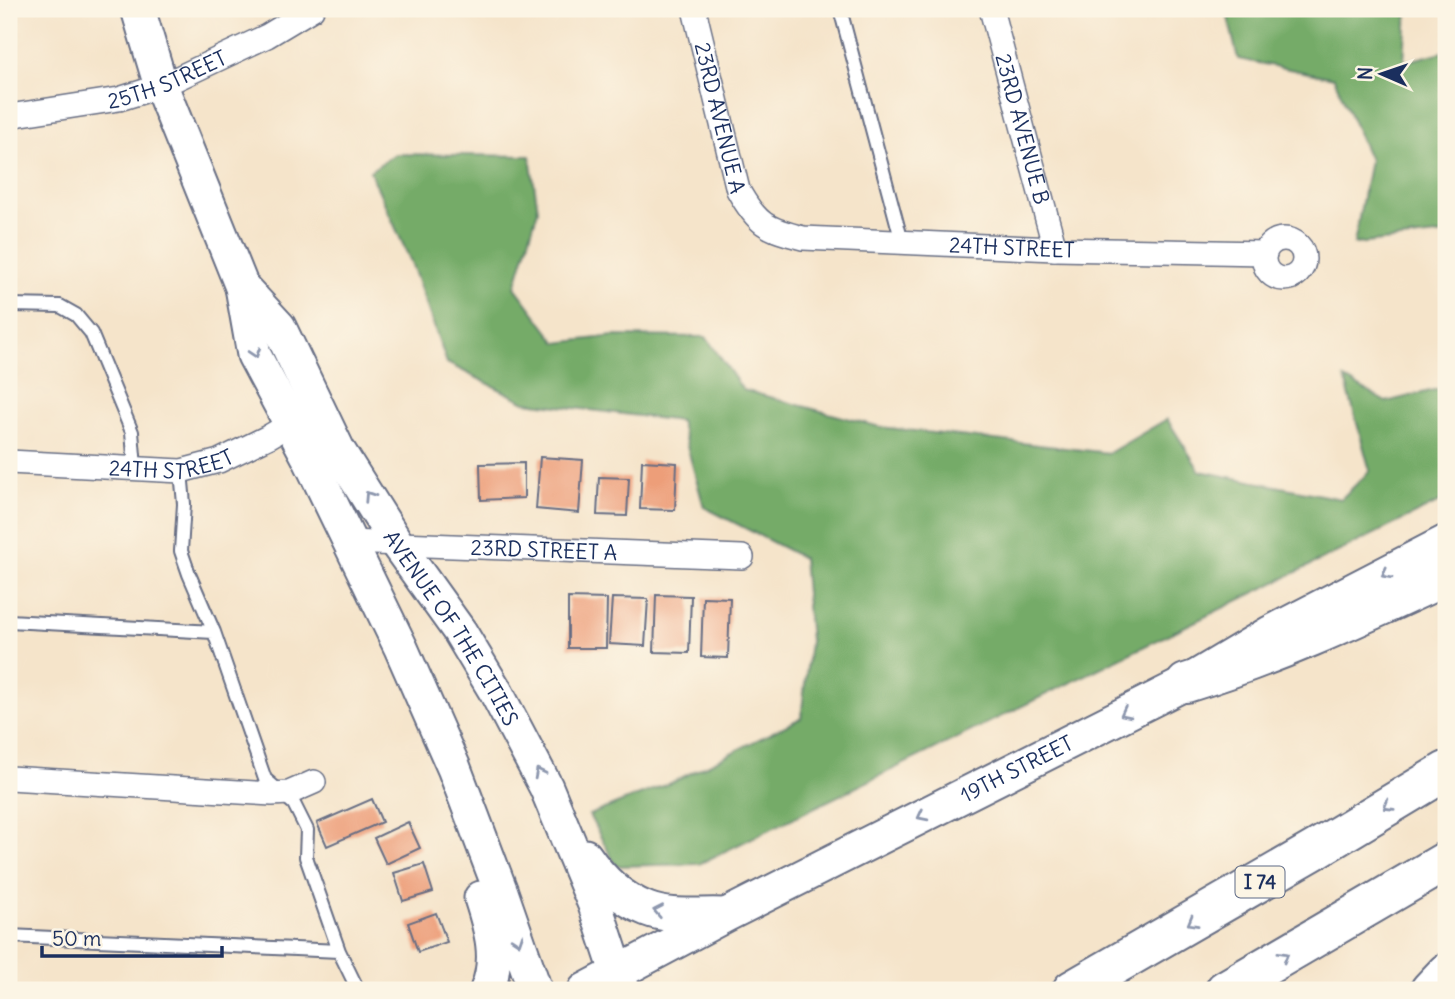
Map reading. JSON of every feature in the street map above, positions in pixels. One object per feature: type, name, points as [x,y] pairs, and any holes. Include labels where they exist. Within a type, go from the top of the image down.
[{"type":"highway","points":[[1186,682],[1235,668],[1303,642],[1446,576]]},
{"type":"highway","name":"I 74","points":[[1072,990],[1446,771]]},
{"type":"highway","points":[[1225,990],[1446,861]]},
{"type":"highway","points":[[1430,990],[1446,973]]},
{"type":"main road","name":"AVENUE OF THE CITIES","points":[[138,9],[161,86],[242,287],[254,355],[314,468],[401,648],[454,768],[535,990]]},
{"type":"main road","name":"AVENUE OF THE CITIES","points":[[242,287],[279,327],[338,450],[397,544],[460,632],[496,692],[546,787],[595,905],[620,982]]},
{"type":"main road","points":[[348,542],[410,717],[452,816],[487,917],[494,941],[493,976],[488,990]]},
{"type":"main road","name":"19TH STREET","points":[[585,990],[620,982],[726,915],[1186,682],[1270,633],[1446,542]]},
{"type":"main road","points":[[559,820],[596,872],[612,888],[647,910],[667,914],[726,915]]},
{"type":"street","points":[[688,9],[694,9]]},
{"type":"street","name":"23RD AVENUE A","points":[[694,9],[738,190],[761,222]]},
{"type":"street","name":"23RD AVENUE B","points":[[991,9],[1055,248]]},
{"type":"street","name":"25TH STREET","points":[[9,116],[119,99],[161,86],[268,36],[305,10]]},
{"type":"street","name":"24TH STREET","points":[[761,222],[774,231],[803,238],[1265,253]]},
{"type":"street","name":"24TH STREET","points":[[9,462],[181,471],[219,461],[290,424],[314,402]]},
{"type":"street","name":"23RD STREET A","points":[[348,542],[742,557]]},
{"type":"street","points":[[9,778],[279,793],[289,793],[314,782]]},
{"type":"lane","points":[[840,9],[902,242]]},
{"type":"lane","points":[[9,305],[60,306],[76,314],[91,332],[132,432],[135,467]]},
{"type":"lane","points":[[181,471],[184,504],[181,551],[214,632],[265,779],[293,804],[307,830],[306,858],[339,951],[358,990]]},
{"type":"lane","points":[[9,621],[214,632]]},
{"type":"lane","points":[[9,936],[339,951]]},
{"type":"green space","points":[[1226,9],[1407,9],[1404,62],[1446,51],[1446,234],[1354,244],[1370,160],[1334,78],[1238,59]]},
{"type":"green space","points":[[395,154],[530,156],[538,210],[515,287],[557,343],[614,336],[706,337],[743,390],[880,427],[1109,453],[1167,419],[1200,471],[1341,499],[1370,471],[1345,379],[1386,402],[1446,387],[1446,499],[699,864],[616,866],[589,815],[675,781],[801,718],[810,641],[803,558],[704,507],[680,421],[525,402],[447,363],[411,262],[370,171]]},
{"type":"building","points":[[540,457],[583,460],[579,513],[536,509]]},
{"type":"building","points":[[642,461],[677,463],[675,510],[640,509]]},
{"type":"building","points":[[524,463],[524,498],[481,500],[480,464]]},
{"type":"building","points":[[599,477],[629,478],[627,516],[597,515]]},
{"type":"building","points":[[656,595],[691,596],[689,653],[654,652]]},
{"type":"building","points":[[703,597],[730,598],[728,658],[701,657]]},
{"type":"building","points":[[568,598],[607,599],[606,648],[568,648]]},
{"type":"building","points":[[612,598],[648,599],[645,646],[609,644]]},
{"type":"building","points":[[372,799],[382,822],[327,846],[317,823]]},
{"type":"building","points":[[408,822],[420,848],[386,864],[374,838]]},
{"type":"building","points":[[424,864],[433,892],[403,901],[394,873]]},
{"type":"building","points":[[436,913],[447,942],[418,952],[408,923]]}]
